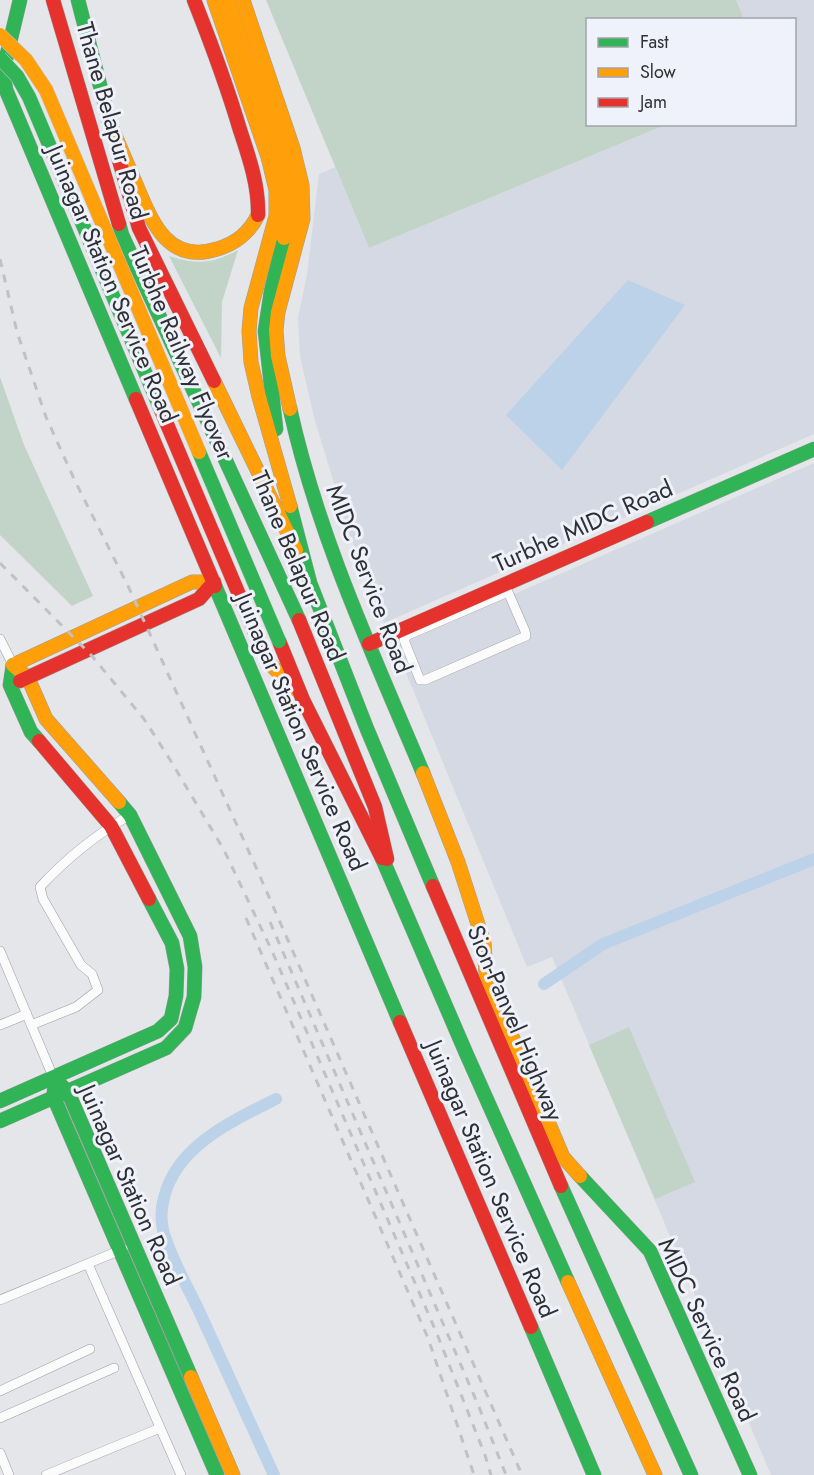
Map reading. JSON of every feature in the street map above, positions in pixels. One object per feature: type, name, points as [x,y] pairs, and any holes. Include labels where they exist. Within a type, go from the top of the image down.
[{"type":"main road","name":"Juinagar Station Service Road","points":[[20,0],[17,3],[15,24],[3,67],[6,90],[396,1014],[594,1475]]},
{"type":"main road","name":"Thane Belapur Road","points":[[78,0],[139,228],[237,425],[310,583]]},
{"type":"main road","points":[[108,119],[154,226],[164,239],[175,247],[190,251],[208,251],[226,246],[251,226],[258,214],[258,193],[250,163],[194,0]]},
{"type":"main road","name":"Turbhe Railway Flyover","points":[[214,0],[268,157],[276,190],[276,216],[251,308],[249,332],[251,362],[310,583]]},
{"type":"main road","name":"Turbhe Railway Flyover","points":[[228,0],[280,153],[289,187],[290,217],[271,292],[265,331],[279,463]]},
{"type":"main road","name":"MIDC Service Road","points":[[243,0],[293,148],[302,184],[303,219],[278,312],[278,356],[298,446],[316,508],[347,592],[458,862],[484,943],[483,966],[557,1160],[650,1251],[750,1475]]},
{"type":"main road","name":"Thane Belapur Road","points":[[52,2],[122,235],[288,592],[375,807],[391,876]]},
{"type":"main road","name":"Turbhe Railway Flyover","points":[[0,35],[15,46],[33,66],[46,90],[303,700],[391,876]]},
{"type":"main road","name":"Turbhe Railway Flyover","points":[[0,58],[17,76],[29,97],[262,648],[270,664],[303,700]]},
{"type":"main road","name":"Turbhe MIDC Road","points":[[369,644],[506,588],[814,448]]},
{"type":"main road","points":[[13,665],[192,582],[214,582]]},
{"type":"main road","points":[[10,685],[199,598],[214,582]]},
{"type":"main road","name":"Sion-Panvel Highway","points":[[310,583],[367,729],[497,1041],[557,1160],[635,1354],[691,1475]]},
{"type":"main road","points":[[0,1120],[166,1048],[185,1028],[194,997],[195,967],[190,936],[130,815],[46,719],[27,678],[13,665]]},
{"type":"main road","points":[[0,1101],[158,1031],[171,1018],[176,996],[177,969],[172,943],[111,826],[31,732],[10,685],[13,665]]},
{"type":"main road","points":[[391,876],[466,1053],[655,1475]]},
{"type":"main road","name":"Juinagar Station Road","points":[[54,1078],[68,1092],[233,1475]]},
{"type":"main road","name":"Juinagar Station Road","points":[[54,1078],[54,1098],[217,1475]]},
{"type":"street","points":[[506,588],[526,636],[425,680],[420,680],[404,639],[506,588]]},
{"type":"street","points":[[0,639],[13,665]]},
{"type":"street","points":[[32,1025],[76,1006],[98,990],[92,974],[81,965],[43,899],[40,887],[56,870],[111,826],[130,815]]},
{"type":"street","points":[[0,951],[54,1078]]},
{"type":"street","points":[[0,1025],[27,1014]]},
{"type":"street","points":[[0,1300],[134,1245]]},
{"type":"street","points":[[88,1263],[181,1475]]},
{"type":"street","points":[[0,1391],[90,1349]]},
{"type":"street","points":[[0,1418],[114,1368]]},
{"type":"street","points":[[46,1475],[160,1428]]},
{"type":"street","points":[[0,1453],[9,1475]]},
{"type":"shaded area","points":[[736,0],[814,0],[814,434],[384,623],[349,533],[314,417],[300,356],[298,318],[307,274],[319,174],[335,167],[369,248],[663,126],[796,126],[796,18],[744,18]]},
{"type":"shaded area","points":[[814,463],[814,1475],[771,1475],[552,957],[527,967],[395,646]]},
{"type":"green space","points":[[266,0],[736,0],[744,18],[586,18],[586,126],[663,126],[369,248]]},
{"type":"green space","points":[[238,250],[222,302],[221,358],[169,256],[204,262]]},
{"type":"green space","points":[[0,377],[24,445],[93,596],[72,606],[0,535]]},
{"type":"green space","points":[[629,1027],[695,1182],[655,1199],[589,1045]]},
{"type":"water","points":[[628,280],[685,305],[562,470],[506,415]]},
{"type":"waterway","points":[[544,984],[603,944],[814,859]]},
{"type":"waterway","points":[[274,1475],[170,1252],[163,1230],[162,1206],[170,1180],[193,1150],[224,1126],[276,1099]]},
{"type":"railway","points":[[0,259],[17,332],[46,417],[75,481],[129,588],[255,865],[522,1475]]},
{"type":"railway","points":[[0,563],[92,656],[144,719],[224,850],[272,951],[437,1334],[491,1475]]},
{"type":"railway","points":[[246,918],[428,1338],[474,1475]]},
{"type":"railway","points":[[270,922],[479,1407],[506,1475]]},
{"type":"traffic: fast","points":[[20,0],[3,71],[6,90],[136,399]]},
{"type":"traffic: fast","points":[[78,0],[111,128]]},
{"type":"traffic: fast","points":[[0,58],[17,76],[29,97],[161,410]]},
{"type":"traffic: fast","points":[[119,224],[122,235],[299,620]]},
{"type":"traffic: fast","points":[[276,429],[265,331],[271,292],[284,238]]},
{"type":"traffic: fast","points":[[290,409],[331,549],[366,639],[423,773]]},
{"type":"traffic: fast","points":[[647,522],[814,449]]},
{"type":"traffic: fast","points":[[199,452],[279,641]]},
{"type":"traffic: fast","points":[[290,506],[310,583],[367,729],[433,886]]},
{"type":"traffic: fast","points":[[215,586],[400,1022]]},
{"type":"traffic: fast","points":[[13,665],[10,685],[31,732],[39,741]]},
{"type":"traffic: fast","points":[[0,1121],[166,1048],[185,1028],[194,997],[195,967],[190,936],[130,815],[119,802]]},
{"type":"traffic: fast","points":[[382,858],[568,1282]]},
{"type":"traffic: fast","points":[[0,1101],[158,1031],[171,1019],[176,996],[177,969],[172,943],[149,899]]},
{"type":"traffic: fast","points":[[62,1086],[68,1092],[191,1377]]},
{"type":"traffic: fast","points":[[54,1091],[54,1098],[217,1475]]},
{"type":"traffic: fast","points":[[580,1176],[650,1251],[750,1475]]},
{"type":"traffic: fast","points":[[561,1186],[691,1475]]},
{"type":"traffic: fast","points":[[531,1327],[594,1475]]},
{"type":"traffic: slow","points":[[214,0],[268,157],[276,190],[276,216],[251,308],[249,331],[251,362],[259,397],[290,506]]},
{"type":"traffic: slow","points":[[228,0],[280,153],[289,187],[289,217],[284,238]]},
{"type":"traffic: slow","points":[[243,0],[293,148],[302,185],[303,219],[278,312],[276,330],[278,356],[290,409]]},
{"type":"traffic: slow","points":[[0,35],[26,60],[46,90],[199,452]]},
{"type":"traffic: slow","points":[[108,119],[147,210],[163,235],[173,245],[199,252],[224,247],[236,241],[246,232],[258,215]]},
{"type":"traffic: slow","points":[[214,381],[296,550]]},
{"type":"traffic: slow","points":[[13,665],[192,582],[214,582]]},
{"type":"traffic: slow","points":[[262,649],[270,664],[295,689]]},
{"type":"traffic: slow","points":[[13,665],[28,678],[46,719],[119,802]]},
{"type":"traffic: slow","points":[[423,773],[458,862],[484,943],[486,975],[563,1157],[580,1176]]},
{"type":"traffic: slow","points":[[568,1282],[655,1475]]},
{"type":"traffic: slow","points":[[191,1377],[233,1475]]},
{"type":"traffic: jam","points":[[53,0],[119,224]]},
{"type":"traffic: jam","points":[[194,0],[213,48],[250,161],[257,193],[258,215]]},
{"type":"traffic: jam","points":[[119,160],[139,228],[214,381]]},
{"type":"traffic: jam","points":[[136,399],[215,586]]},
{"type":"traffic: jam","points":[[161,410],[262,649]]},
{"type":"traffic: jam","points":[[369,644],[647,522]]},
{"type":"traffic: jam","points":[[20,681],[199,599],[214,582]]},
{"type":"traffic: jam","points":[[299,620],[375,807],[387,859]]},
{"type":"traffic: jam","points":[[279,641],[303,700],[382,858]]},
{"type":"traffic: jam","points":[[39,741],[111,826],[149,899]]},
{"type":"traffic: jam","points":[[433,886],[561,1186]]},
{"type":"traffic: jam","points":[[400,1022],[531,1327]]}]
